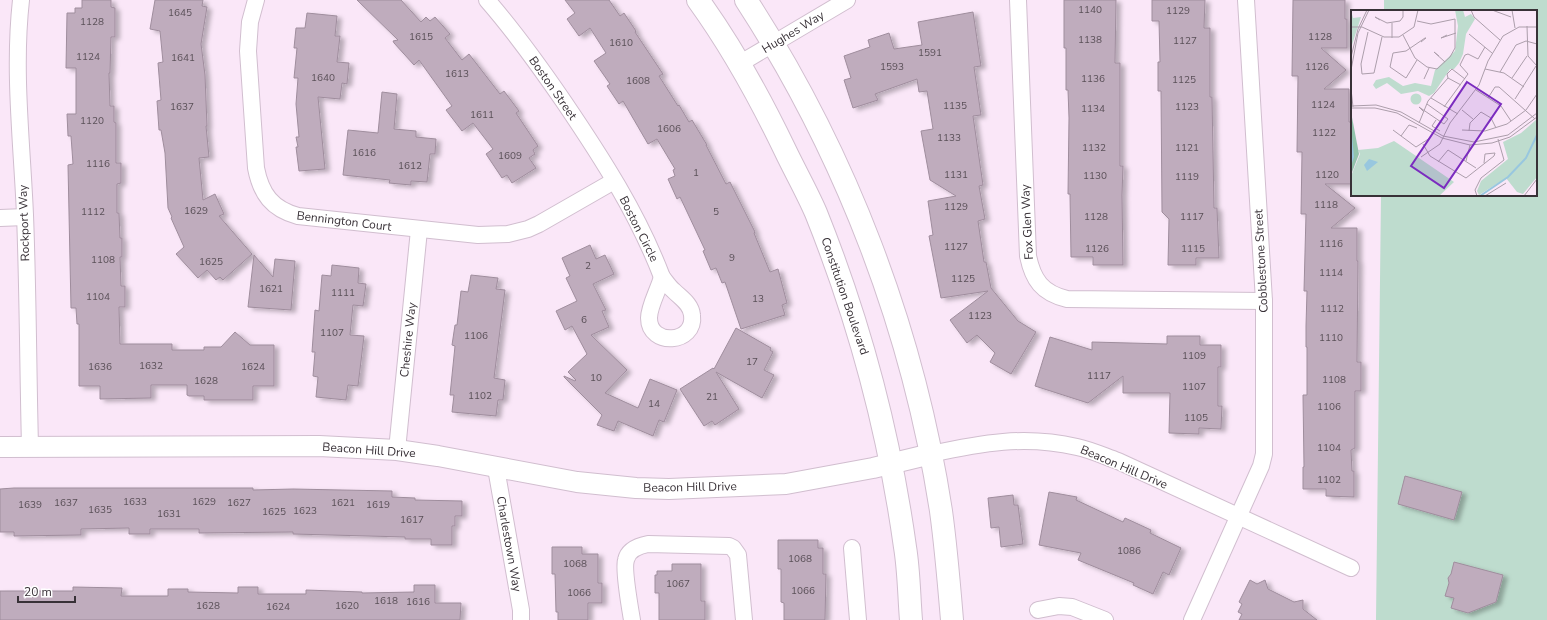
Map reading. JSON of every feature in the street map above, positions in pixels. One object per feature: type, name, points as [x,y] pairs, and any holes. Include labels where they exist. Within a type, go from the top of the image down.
[{"type":"main road","name":"Constitution Boulevard","points":[[698,0],[739,64],[768,115],[818,218],[844,288],[867,361],[881,413],[892,463],[905,548],[911,620]]},
{"type":"main road","points":[[746,0],[774,43],[806,102],[862,222],[894,309],[910,366],[931,454],[941,511],[949,577],[952,620]]},
{"type":"street","name":"Rockport Way","points":[[21,0],[18,49],[25,217],[30,446]]},
{"type":"street","name":"Bennington Court","points":[[256,0],[248,35],[248,66],[256,168],[258,179],[267,197],[278,208],[298,216],[420,230],[493,235],[518,232],[528,229],[614,181]]},
{"type":"street","name":"Boston Street","points":[[487,0],[531,56],[553,87],[614,181]]},
{"type":"street","name":"Hughes Way","points":[[739,64],[847,0]]},
{"type":"street","name":"Fox Glen Way","points":[[1018,0],[1028,256],[1030,268],[1041,287],[1054,295],[1067,299],[1264,301]]},
{"type":"street","name":"Cobblestone Street","points":[[1192,620],[1261,466],[1264,454],[1264,301],[1246,0]]},
{"type":"street","name":"Boston Circle","points":[[614,181],[651,248],[662,277]]},
{"type":"street","points":[[0,218],[25,217]]},
{"type":"street","name":"Cheshire Way","points":[[397,450],[420,230]]},
{"type":"street","name":"Beacon Hill Drive","points":[[0,446],[319,446],[397,450],[438,456],[577,482],[636,488],[669,489],[786,484],[838,475],[931,454],[996,442],[1046,442],[1078,447],[1118,461],[1351,568]]},
{"type":"street","name":"Charlestown Way","points":[[496,468],[521,610],[521,620]]},
{"type":"street","points":[[632,620],[625,561],[631,552],[636,548],[648,544],[729,546],[733,548],[738,555],[744,620]]},
{"type":"street","points":[[852,548],[858,620]]},
{"type":"street","points":[[1038,610],[1059,606],[1072,606],[1105,620]]},
{"type":"green space","points":[[1384,0],[1547,0],[1547,620],[1376,620],[1381,196],[1537,196],[1537,10],[1384,10]]},
{"type":"building","points":[[82,0],[111,0],[111,7],[115,8],[115,37],[111,37],[109,73],[110,106],[114,106],[114,122],[116,123],[116,163],[121,163],[121,183],[117,184],[117,213],[119,213],[120,238],[122,238],[122,257],[120,257],[121,286],[125,286],[125,307],[119,307],[120,344],[172,344],[172,350],[204,350],[204,347],[221,347],[235,332],[250,345],[274,345],[274,386],[253,386],[253,400],[204,400],[204,396],[187,395],[187,385],[151,385],[151,398],[100,399],[100,386],[79,386],[79,324],[77,324],[76,308],[71,308],[68,165],[73,164],[71,136],[68,136],[67,114],[76,114],[76,68],[66,68],[67,13],[75,13],[75,8],[82,8]]},
{"type":"building","points":[[155,0],[203,0],[202,6],[207,7],[201,44],[205,75],[206,126],[209,157],[199,158],[203,200],[215,194],[224,214],[219,216],[252,254],[223,280],[220,277],[216,280],[207,270],[198,278],[176,254],[184,247],[168,208],[165,153],[161,130],[159,130],[157,101],[161,100],[158,63],[163,62],[160,31],[150,29]]},
{"type":"building","points":[[357,0],[401,0],[421,22],[426,17],[430,21],[435,17],[450,34],[445,38],[462,60],[469,54],[500,94],[504,91],[519,111],[516,113],[538,146],[533,150],[535,154],[529,158],[536,168],[512,183],[507,175],[502,178],[486,154],[493,149],[473,123],[462,131],[446,110],[452,106],[419,60],[414,65],[393,41],[398,40]]},
{"type":"building","points":[[565,0],[609,0],[620,16],[624,13],[663,74],[659,76],[689,122],[692,120],[707,145],[726,184],[730,182],[755,232],[754,233],[770,272],[778,269],[787,303],[782,305],[785,315],[741,329],[725,282],[722,283],[716,268],[711,270],[703,251],[705,250],[680,197],[677,199],[668,179],[675,176],[673,170],[675,169],[657,139],[648,144],[623,101],[619,104],[607,86],[610,84],[594,61],[606,53],[590,28],[579,36],[567,19],[575,13]]},
{"type":"building","points":[[1064,0],[1116,0],[1115,63],[1120,63],[1120,166],[1123,166],[1123,265],[1093,265],[1093,257],[1071,257],[1070,194],[1068,194],[1069,118],[1068,90],[1066,90],[1066,48],[1064,48]]},
{"type":"building","points":[[1152,0],[1205,0],[1204,28],[1210,28],[1210,97],[1212,97],[1214,208],[1217,208],[1219,258],[1196,258],[1196,265],[1168,265],[1169,219],[1162,212],[1161,91],[1158,91],[1158,62],[1160,62],[1159,21],[1152,21]]},
{"type":"building","points":[[1293,0],[1345,0],[1345,19],[1347,19],[1347,48],[1321,48],[1346,70],[1324,89],[1349,89],[1349,122],[1351,122],[1351,184],[1325,184],[1355,208],[1331,228],[1357,228],[1357,362],[1361,362],[1361,391],[1355,391],[1355,448],[1351,450],[1352,471],[1354,471],[1354,497],[1326,496],[1326,489],[1303,489],[1303,395],[1307,395],[1307,291],[1304,291],[1306,214],[1301,214],[1302,152],[1297,152],[1298,76],[1292,76]]},
{"type":"building","points":[[973,12],[981,66],[974,67],[981,115],[973,116],[983,185],[979,186],[985,219],[978,221],[984,262],[986,262],[991,288],[1018,321],[1036,332],[1011,374],[990,362],[995,353],[977,335],[967,343],[950,320],[988,291],[941,298],[929,236],[933,235],[928,201],[956,196],[930,180],[921,131],[933,129],[927,91],[919,92],[917,79],[875,94],[878,100],[853,108],[844,80],[851,78],[844,56],[870,47],[868,40],[889,33],[894,49],[922,45],[918,22]]},
{"type":"building","points":[[307,13],[337,16],[335,36],[340,36],[337,62],[349,63],[347,84],[342,83],[340,99],[318,97],[325,169],[299,171],[296,147],[298,147],[296,137],[299,137],[296,104],[298,78],[294,78],[297,48],[294,48],[296,28],[305,28]]},
{"type":"building","points":[[382,92],[397,94],[394,129],[416,131],[416,137],[436,139],[435,154],[430,154],[427,182],[411,181],[411,185],[389,183],[390,180],[343,175],[348,130],[378,133]]},
{"type":"building","points":[[590,245],[596,259],[605,255],[614,274],[593,284],[606,310],[602,311],[609,327],[591,335],[627,370],[605,393],[638,408],[650,379],[677,390],[664,422],[659,420],[653,436],[618,421],[614,431],[597,425],[602,415],[564,377],[575,381],[576,380],[568,372],[587,354],[572,326],[565,330],[556,311],[577,301],[566,278],[570,276],[562,258]]},
{"type":"building","points":[[254,255],[273,277],[275,259],[295,261],[291,310],[248,307]]},
{"type":"building","points":[[332,265],[359,268],[358,283],[366,284],[363,306],[353,305],[350,335],[364,336],[358,386],[348,385],[346,400],[316,397],[318,377],[313,376],[315,352],[312,352],[315,310],[319,311],[322,275],[331,276]]},
{"type":"building","points":[[471,275],[498,278],[496,289],[505,290],[494,378],[505,380],[503,400],[498,400],[496,416],[452,412],[454,395],[450,395],[455,346],[452,345],[455,325],[457,325],[461,291],[468,292]]},
{"type":"building","points":[[736,328],[771,348],[770,350],[773,352],[764,370],[774,375],[762,398],[716,372],[739,409],[715,425],[712,421],[704,426],[680,389],[713,368],[714,369]]},
{"type":"building","points":[[1167,336],[1200,336],[1200,345],[1221,345],[1221,367],[1218,367],[1218,406],[1222,406],[1221,429],[1199,428],[1199,434],[1169,433],[1170,393],[1123,393],[1123,376],[1088,403],[1035,386],[1050,337],[1092,350],[1092,342],[1167,344]]},
{"type":"building","points":[[1405,476],[1462,492],[1454,520],[1398,504]]},
{"type":"building","points":[[253,488],[253,490],[293,489],[392,491],[392,497],[415,498],[415,500],[462,501],[462,516],[455,516],[455,526],[452,526],[452,545],[431,545],[431,539],[405,539],[405,537],[293,534],[293,532],[199,533],[199,529],[150,529],[150,534],[129,534],[129,528],[81,529],[81,535],[14,536],[14,532],[0,532],[0,489]]},
{"type":"building","points":[[1049,492],[1077,497],[1076,500],[1123,522],[1125,518],[1151,530],[1150,533],[1181,548],[1169,575],[1163,572],[1153,594],[1133,585],[1134,583],[1078,560],[1081,553],[1039,545]]},
{"type":"building","points":[[1013,495],[1014,505],[1018,505],[1023,544],[1001,547],[999,527],[991,528],[988,498]]},
{"type":"building","points":[[778,540],[818,540],[818,548],[823,548],[823,574],[826,574],[825,620],[784,620],[784,603],[781,602],[781,569],[778,569]]},
{"type":"building","points":[[552,547],[582,547],[582,554],[598,554],[598,583],[602,583],[602,603],[588,603],[588,620],[558,620],[558,612],[556,612],[555,574],[552,574]]},
{"type":"building","points":[[1454,562],[1503,575],[1496,602],[1468,613],[1451,608],[1454,598],[1445,596],[1449,583],[1448,578],[1451,574]]},
{"type":"building","points":[[672,564],[701,564],[701,601],[705,601],[705,620],[659,620],[659,593],[655,593],[655,575],[657,575],[657,571],[672,571]]},
{"type":"building","points":[[1250,580],[1257,584],[1265,580],[1268,589],[1294,602],[1303,600],[1303,609],[1317,620],[1239,620],[1242,614],[1238,612],[1242,604],[1239,602]]},
{"type":"building","points":[[414,585],[435,585],[435,603],[461,603],[460,620],[0,620],[0,591],[73,591],[73,587],[122,588],[121,596],[168,596],[168,589],[188,589],[188,592],[238,593],[238,587],[258,587],[258,594],[306,594],[306,590],[362,593],[414,592]]}]
